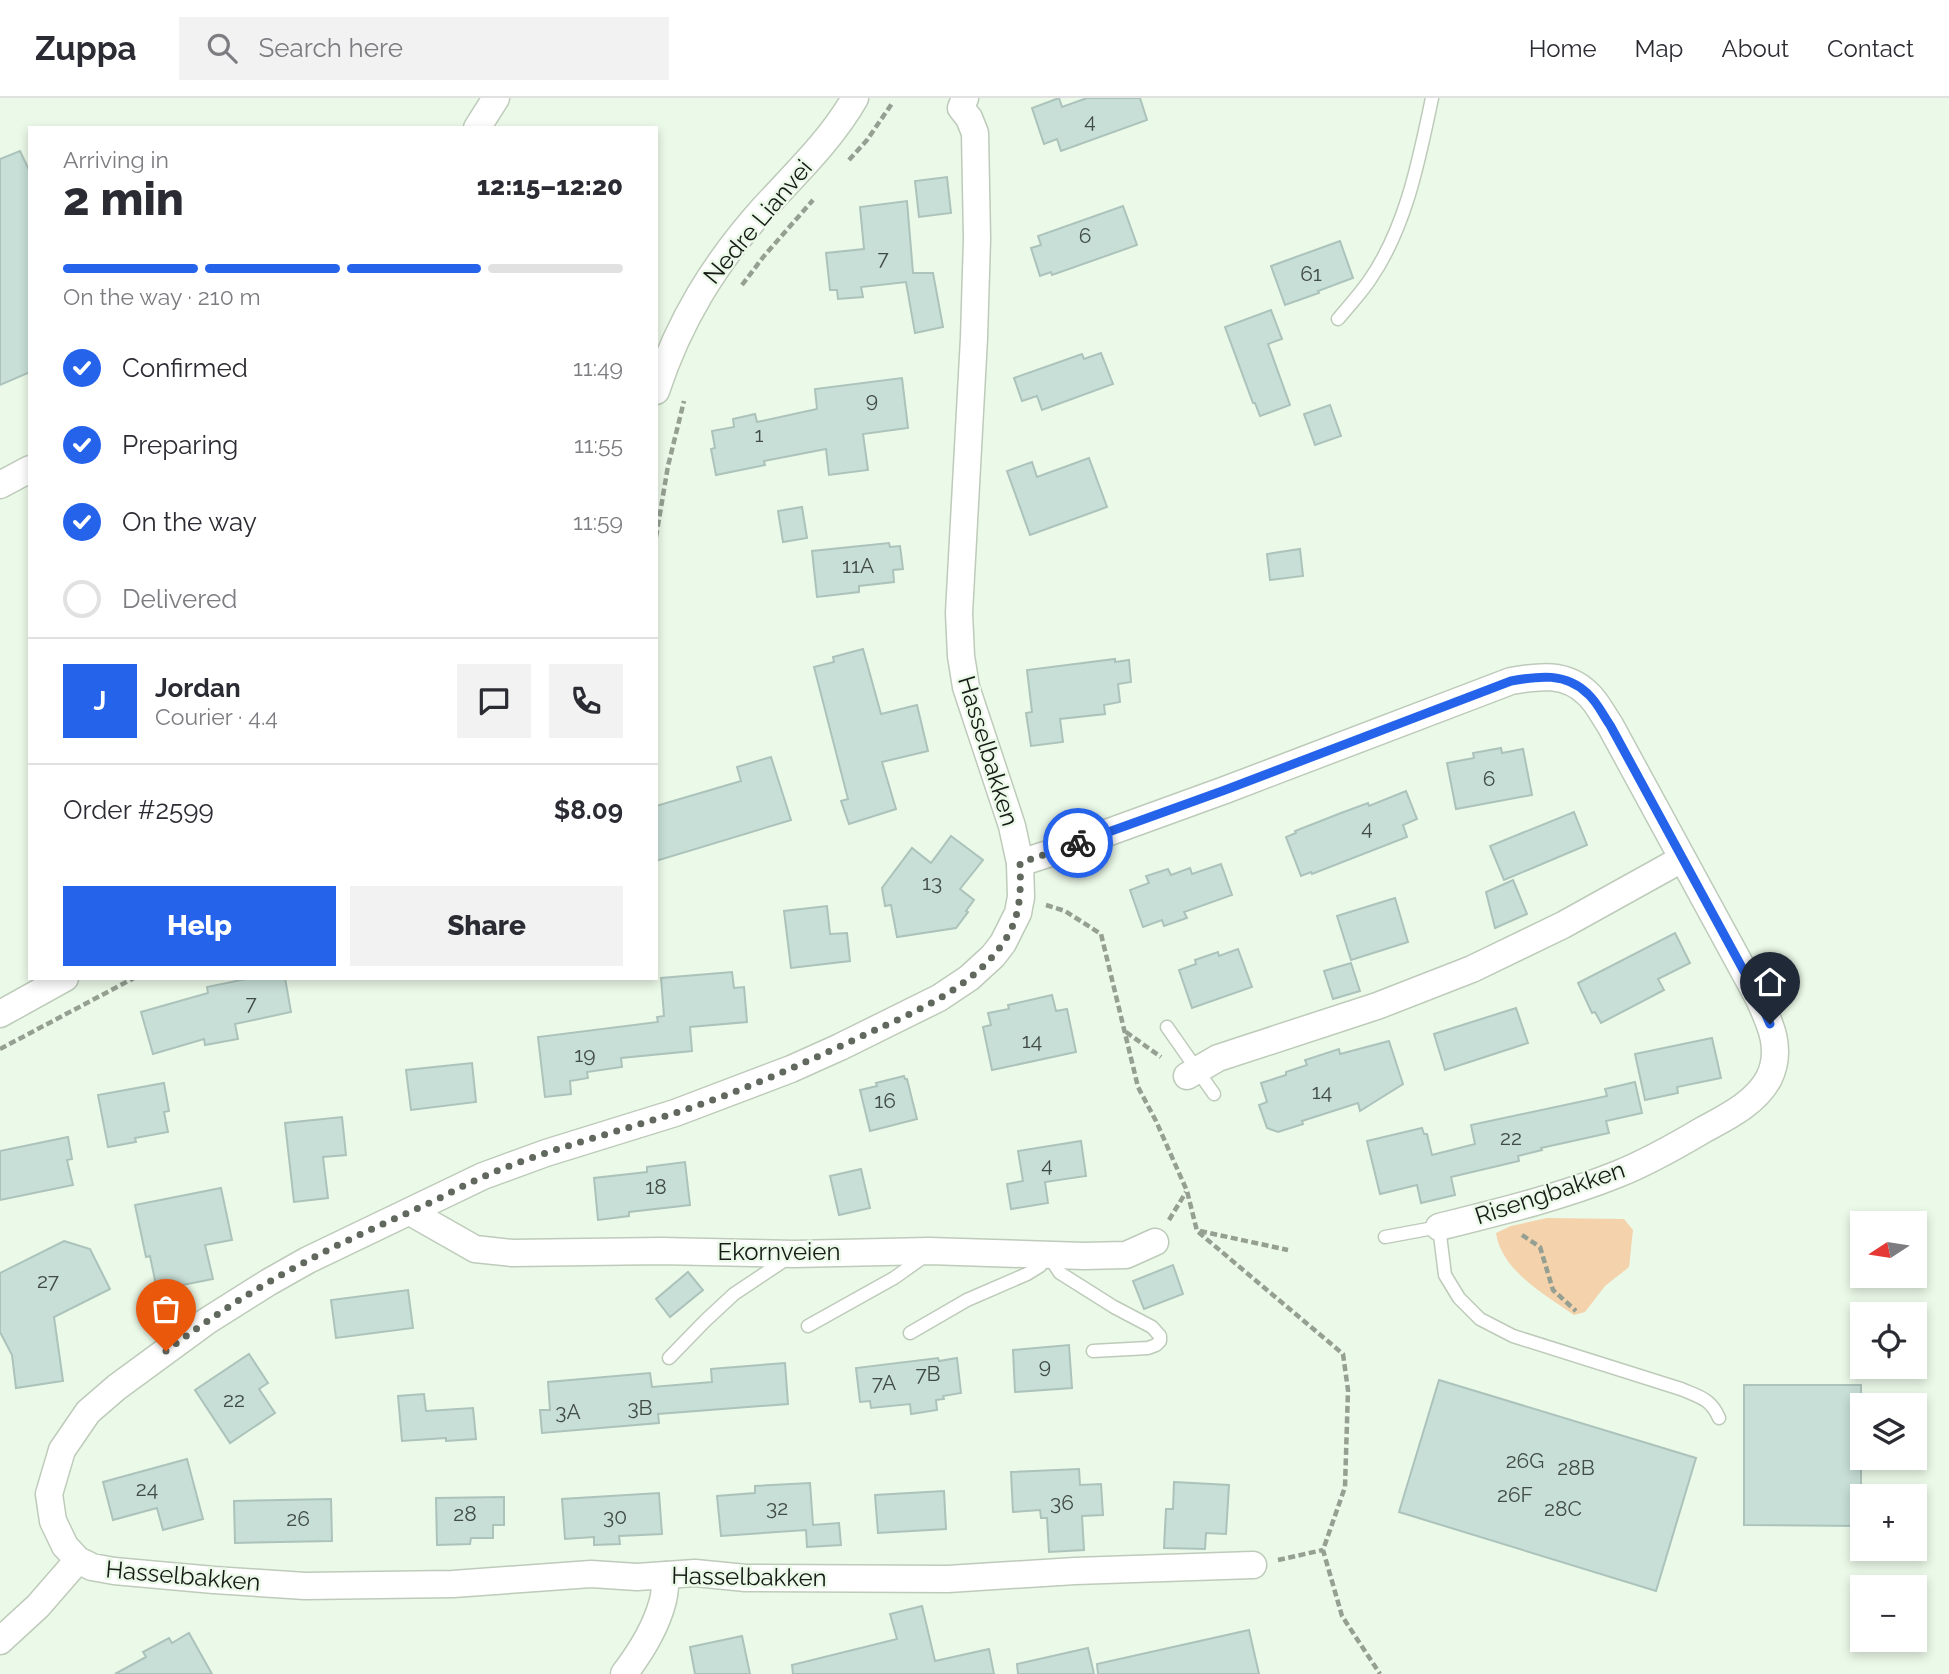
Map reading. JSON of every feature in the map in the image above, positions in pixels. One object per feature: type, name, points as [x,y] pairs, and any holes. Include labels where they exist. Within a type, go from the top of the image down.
[{"type":"street","points":[[479,126],[496,98]]},
{"type":"street","name":"Nedre Lianvei","points":[[658,385],[664,366],[703,286],[761,211],[823,144],[855,98]]},
{"type":"street","name":"Hasselbakken","points":[[959,101],[975,133],[977,239],[960,577],[961,656],[966,687],[1012,826],[1020,863],[1021,897],[1012,929],[993,956],[969,978],[902,1018],[757,1083],[675,1113],[546,1153],[466,1184],[307,1260],[259,1288],[206,1321],[88,1412],[62,1450],[48,1494],[53,1521],[65,1546],[78,1560],[92,1567],[305,1586],[463,1583],[591,1574],[637,1577],[695,1573],[747,1578],[948,1579],[1075,1571],[1253,1565]]},
{"type":"street","points":[[0,485],[28,470]]},
{"type":"street","name":"Risengbakken","points":[[1020,863],[1225,790],[1511,681],[1557,677],[1575,683],[1590,695],[1610,725],[1758,997],[1776,1045],[1774,1062],[1761,1090],[1728,1117],[1660,1155],[1594,1184],[1439,1227]]},
{"type":"street","points":[[1192,1074],[1218,1058],[1377,1006],[1472,969],[1563,925],[1682,859]]},
{"type":"street","points":[[0,1014],[61,980]]},
{"type":"street","name":"Ekornveien","points":[[410,1212],[475,1249],[512,1253],[673,1251],[794,1254],[929,1251],[1126,1255],[1155,1241]]},
{"type":"street","points":[[0,1641],[38,1606],[78,1560]]},
{"type":"street","points":[[624,1674],[652,1629],[663,1603],[666,1575]]},
{"type":"lane","points":[[1338,319],[1369,281],[1404,211],[1432,98]]},
{"type":"lane","points":[[1167,1027],[1192,1074],[1214,1094]]},
{"type":"lane","points":[[1439,1227],[1445,1275],[1459,1298],[1480,1319],[1524,1340],[1681,1389],[1707,1400],[1715,1408],[1719,1418]]},
{"type":"lane","name":"Risengbakken","points":[[1385,1237],[1439,1227]]},
{"type":"lane","points":[[808,1326],[894,1278],[929,1251]]},
{"type":"lane","points":[[669,1358],[734,1294],[794,1254]]},
{"type":"lane","points":[[910,1333],[967,1300],[1027,1274],[1040,1266],[1048,1255],[1060,1273],[1152,1327],[1160,1336],[1160,1341],[1149,1348],[1093,1351]]},
{"type":"path","points":[[841,169],[867,140],[893,102]]},
{"type":"path","points":[[740,288],[764,256],[816,198]]},
{"type":"path","points":[[658,525],[668,466],[687,393]]},
{"type":"path","points":[[1021,897],[1065,911],[1101,934],[1138,1087],[1186,1191],[1197,1231],[1343,1354],[1348,1390],[1345,1487],[1323,1550],[1342,1616],[1380,1674]]},
{"type":"path","points":[[0,1049],[130,980]]},
{"type":"path","points":[[1124,1030],[1192,1074]]},
{"type":"path","points":[[1155,1241],[1186,1191]]},
{"type":"path","points":[[1492,1213],[1503,1230],[1525,1236],[1540,1247],[1553,1290],[1576,1311]]},
{"type":"path","points":[[1197,1231],[1288,1250]]},
{"type":"path","points":[[1253,1565],[1323,1550]]},
{"type":"shaded area","points":[[1547,1218],[1624,1219],[1633,1230],[1629,1267],[1605,1286],[1585,1312],[1574,1315],[1538,1290],[1515,1270],[1500,1246],[1496,1233],[1511,1226]]},
{"type":"building","points":[[1059,98],[1062,107],[1087,98],[1140,98],[1147,120],[1061,151],[1057,139],[1044,144],[1032,108]]},
{"type":"building","points":[[20,151],[28,168],[28,373],[0,385],[0,159]]},
{"type":"building","points":[[947,177],[951,213],[919,217],[915,181]]},
{"type":"building","points":[[907,201],[913,273],[933,273],[943,327],[915,333],[906,282],[861,287],[863,297],[838,299],[837,290],[830,290],[826,253],[864,249],[860,207]]},
{"type":"building","points":[[1123,206],[1137,245],[1052,275],[1051,272],[1040,276],[1031,248],[1041,245],[1038,236]]},
{"type":"building","points":[[1340,241],[1353,278],[1285,305],[1271,266]]},
{"type":"building","points":[[1271,310],[1282,339],[1268,344],[1290,405],[1260,416],[1225,327]]},
{"type":"building","points":[[1101,353],[1113,384],[1042,410],[1037,396],[1022,401],[1014,378],[1082,354],[1084,359]]},
{"type":"building","points":[[902,378],[908,428],[863,434],[868,470],[829,475],[826,449],[764,461],[765,465],[716,475],[711,449],[715,448],[712,431],[734,427],[733,419],[755,414],[757,422],[817,409],[815,389]]},
{"type":"building","points":[[1330,405],[1341,436],[1315,445],[1304,414]]},
{"type":"building","points":[[1089,458],[1107,507],[1030,535],[1007,471],[1032,462],[1037,477]]},
{"type":"building","points":[[802,507],[807,538],[783,542],[778,511]]},
{"type":"building","points":[[889,543],[890,547],[900,546],[903,569],[893,570],[894,582],[859,586],[859,592],[817,597],[812,551]]},
{"type":"building","points":[[1300,549],[1303,576],[1270,580],[1267,554]]},
{"type":"building","points":[[863,649],[881,714],[917,705],[928,751],[882,762],[896,809],[849,824],[841,801],[848,799],[814,667],[834,662],[833,657]]},
{"type":"building","points":[[1115,659],[1115,662],[1129,660],[1131,682],[1118,684],[1120,702],[1104,705],[1105,714],[1060,719],[1063,742],[1031,746],[1026,713],[1032,712],[1027,670]]},
{"type":"building","points":[[1501,748],[1502,753],[1523,749],[1532,795],[1456,809],[1447,763],[1474,758],[1473,753]]},
{"type":"building","points":[[771,757],[791,820],[658,860],[658,805],[741,781],[737,767]]},
{"type":"building","points":[[1406,791],[1417,819],[1403,825],[1407,837],[1301,876],[1286,837],[1341,813],[1368,803],[1369,806]]},
{"type":"building","points":[[1574,812],[1587,845],[1504,880],[1490,846]]},
{"type":"building","points":[[951,836],[983,860],[960,889],[974,900],[966,911],[968,912],[956,928],[897,937],[891,905],[885,906],[882,888],[912,848],[931,863]]},
{"type":"building","points":[[1221,864],[1232,895],[1184,912],[1187,918],[1164,926],[1162,920],[1143,927],[1130,890],[1149,883],[1146,876],[1168,869],[1171,875],[1190,868],[1192,874]]},
{"type":"building","points":[[1513,880],[1527,914],[1495,928],[1486,892]]},
{"type":"building","points":[[1395,898],[1408,942],[1351,960],[1337,916]]},
{"type":"building","points":[[827,906],[830,934],[847,933],[850,961],[791,968],[784,911]]},
{"type":"building","points":[[1675,933],[1690,963],[1658,979],[1664,990],[1601,1023],[1595,1012],[1592,1013],[1578,983]]},
{"type":"building","points":[[1238,949],[1252,987],[1192,1008],[1179,970],[1196,964],[1195,960]]},
{"type":"building","points":[[1351,963],[1360,991],[1333,999],[1324,971]]},
{"type":"building","points":[[732,972],[734,988],[744,987],[747,1022],[690,1027],[692,1051],[621,1058],[622,1067],[587,1072],[588,1078],[570,1081],[571,1094],[545,1097],[538,1037],[658,1022],[657,1017],[664,1016],[661,978]]},
{"type":"building","points":[[241,980],[285,980],[291,1012],[235,1024],[238,1039],[205,1045],[204,1039],[153,1054],[141,1012],[208,993],[207,987]]},
{"type":"building","points":[[1052,995],[1056,1011],[1067,1009],[1076,1052],[992,1070],[983,1027],[991,1025],[988,1013],[1009,1009],[1008,1005]]},
{"type":"building","points":[[1516,1008],[1528,1043],[1445,1070],[1434,1034]]},
{"type":"building","points":[[1712,1038],[1721,1078],[1677,1087],[1678,1093],[1645,1100],[1635,1054]]},
{"type":"building","points":[[1389,1041],[1403,1084],[1360,1111],[1358,1103],[1302,1121],[1303,1124],[1278,1132],[1267,1128],[1259,1105],[1267,1102],[1261,1083],[1307,1065],[1305,1060],[1339,1049],[1340,1054]]},
{"type":"building","points":[[472,1063],[476,1102],[411,1110],[406,1070]]},
{"type":"building","points":[[904,1076],[917,1119],[870,1131],[860,1090]]},
{"type":"building","points":[[1635,1082],[1642,1113],[1606,1121],[1609,1133],[1541,1148],[1542,1150],[1518,1156],[1519,1161],[1451,1177],[1455,1195],[1421,1203],[1417,1185],[1380,1194],[1367,1141],[1422,1128],[1424,1134],[1427,1134],[1432,1155],[1475,1144],[1471,1125],[1607,1096],[1605,1089]]},
{"type":"building","points":[[164,1083],[169,1111],[164,1112],[168,1132],[135,1138],[136,1142],[108,1147],[98,1095]]},
{"type":"building","points":[[342,1117],[346,1155],[323,1157],[328,1198],[294,1202],[285,1123]]},
{"type":"building","points":[[68,1137],[72,1159],[67,1160],[73,1185],[0,1200],[0,1151]]},
{"type":"building","points":[[1081,1141],[1086,1176],[1045,1182],[1048,1203],[1011,1209],[1007,1184],[1023,1181],[1018,1151]]},
{"type":"building","points":[[685,1162],[690,1205],[629,1212],[629,1216],[598,1220],[594,1178],[647,1172],[647,1167]]},
{"type":"building","points":[[861,1169],[870,1208],[839,1215],[830,1176]]},
{"type":"building","points":[[221,1188],[232,1240],[205,1245],[213,1279],[157,1290],[150,1256],[146,1257],[135,1205]]},
{"type":"building","points":[[64,1241],[90,1249],[110,1289],[54,1317],[63,1381],[16,1388],[12,1355],[0,1332],[0,1273]]},
{"type":"building","points":[[1173,1265],[1183,1294],[1144,1309],[1133,1281]]},
{"type":"building","points":[[688,1272],[703,1290],[670,1317],[656,1299]]},
{"type":"building","points":[[408,1290],[413,1328],[336,1338],[331,1300]]},
{"type":"building","points":[[1069,1345],[1072,1388],[1015,1392],[1013,1350]]},
{"type":"building","points":[[249,1354],[268,1383],[259,1389],[275,1413],[230,1443],[195,1390]]},
{"type":"building","points":[[938,1358],[939,1361],[957,1358],[961,1393],[936,1400],[937,1410],[911,1414],[910,1404],[871,1408],[870,1401],[860,1402],[856,1368]]},
{"type":"building","points":[[785,1363],[788,1404],[658,1414],[659,1423],[542,1433],[540,1410],[550,1410],[548,1382],[650,1373],[652,1387],[712,1382],[711,1369]]},
{"type":"building","points":[[1439,1380],[1696,1458],[1656,1591],[1399,1512]]},
{"type":"building","points":[[1744,1385],[1861,1385],[1861,1393],[1850,1393],[1850,1470],[1861,1470],[1861,1484],[1850,1484],[1850,1526],[1744,1525]]},
{"type":"building","points":[[424,1394],[426,1411],[473,1408],[476,1439],[402,1441],[398,1396]]},
{"type":"building","points":[[187,1459],[203,1519],[163,1530],[157,1508],[113,1520],[103,1482]]},
{"type":"building","points":[[1079,1469],[1080,1485],[1101,1484],[1103,1515],[1082,1516],[1084,1550],[1049,1552],[1047,1518],[1041,1518],[1040,1510],[1013,1512],[1011,1472]]},
{"type":"building","points":[[1174,1482],[1229,1485],[1226,1534],[1206,1533],[1205,1549],[1164,1548],[1166,1509],[1173,1509]]},
{"type":"building","points":[[810,1483],[813,1525],[839,1523],[841,1545],[807,1547],[806,1530],[721,1536],[717,1496],[755,1493],[755,1486]]},
{"type":"building","points":[[944,1491],[946,1529],[878,1533],[875,1495]]},
{"type":"building","points":[[659,1493],[662,1534],[619,1536],[620,1544],[594,1545],[594,1537],[565,1539],[562,1499]]},
{"type":"building","points":[[504,1497],[504,1525],[493,1525],[493,1538],[471,1538],[470,1544],[437,1545],[436,1498]]},
{"type":"building","points":[[331,1499],[332,1541],[235,1543],[234,1501]]},
{"type":"building","points":[[922,1606],[935,1661],[989,1649],[994,1674],[793,1674],[792,1665],[897,1639],[890,1614]]},
{"type":"building","points":[[1249,1630],[1259,1674],[1098,1674],[1097,1664]]},
{"type":"building","points":[[189,1633],[212,1674],[115,1674],[146,1657],[143,1652],[169,1638],[172,1643]]},
{"type":"building","points":[[742,1636],[750,1674],[695,1674],[690,1647]]},
{"type":"building","points":[[1088,1648],[1094,1674],[1018,1674],[1017,1664]]},
{"type":"way so far","points":[[166,1351],[206,1321],[307,1260],[466,1184],[546,1153],[675,1113],[791,1069],[939,998],[969,978],[993,956],[1012,929],[1021,897],[1020,863],[1078,843]]},
{"type":"route","points":[[1078,843],[1511,681],[1557,677],[1575,683],[1590,695],[1610,725],[1758,997],[1770,1024]]}]
